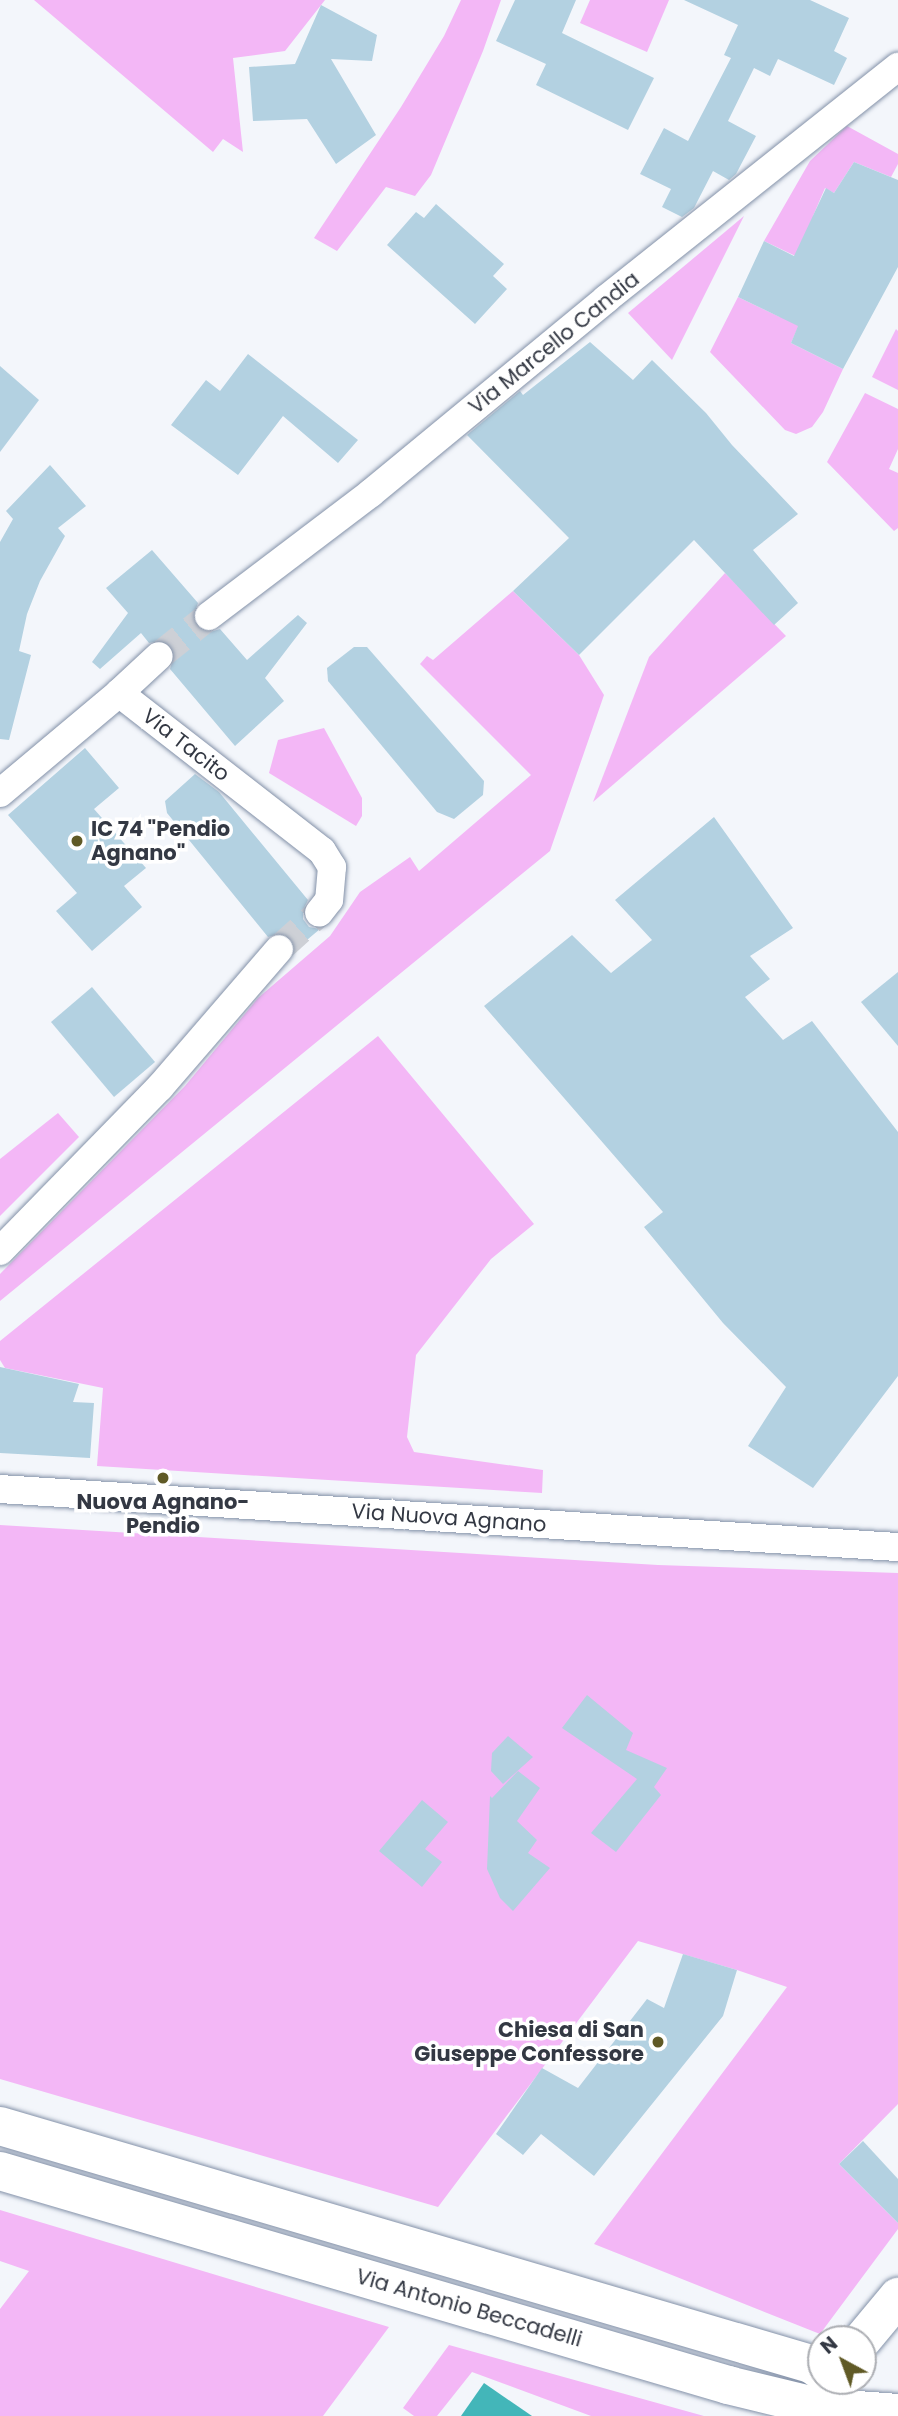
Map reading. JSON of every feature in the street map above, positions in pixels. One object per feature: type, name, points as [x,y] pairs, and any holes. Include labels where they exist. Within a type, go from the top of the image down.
[{"type":"main road","name":"Via Antonio Beccadelli","points":[[0,2126],[807,2365]]},
{"type":"main road","name":"Via Antonio Beccadelli","points":[[0,2171],[728,2385],[810,2405],[891,2408]]},
{"type":"main road","points":[[875,2325],[898,2297]]},
{"type":"main road","name":"Via Antonio Beccadelli","points":[[868,2395],[891,2408]]},
{"type":"street","name":"Via Marcello Candia","points":[[209,616],[361,500],[606,299],[898,67]]},
{"type":"street","points":[[0,793],[159,656]]},
{"type":"street","name":"Via Tacito","points":[[119,693],[322,850],[332,867],[329,900],[319,913]]},
{"type":"street","points":[[0,1251],[160,1087],[279,950]]},
{"type":"street","name":"Via Nuova Agnano","points":[[0,1489],[898,1547]]},
{"type":"shaded area","points":[[34,0],[325,0],[285,51],[233,58],[243,152],[223,139],[213,152]]},
{"type":"shaded area","points":[[461,0],[501,0],[483,51],[431,175],[415,196],[386,187],[337,251],[314,238],[401,107],[444,36]]},
{"type":"shaded area","points":[[590,0],[669,0],[647,52],[580,23]]},
{"type":"shaded area","points":[[847,126],[898,154],[898,164],[891,177],[854,162],[834,193],[825,188],[813,216],[845,234],[806,261],[764,241],[810,161]]},
{"type":"shaded area","points":[[744,216],[672,360],[628,313]]},
{"type":"shaded area","points":[[738,297],[780,317],[806,309],[791,343],[843,369],[823,412],[812,427],[796,434],[785,430],[710,352]]},
{"type":"shaded area","points":[[896,329],[898,331],[898,390],[872,377]]},
{"type":"shaded area","points":[[865,393],[898,409],[898,449],[889,469],[898,473],[898,528],[894,531],[827,462]]},
{"type":"shaded area","points":[[725,573],[786,636],[593,802],[649,657]]},
{"type":"shaded area","points":[[513,591],[579,655],[604,695],[550,851],[0,1301],[0,1274],[185,1086],[258,998],[330,936],[360,892],[410,857],[419,871],[531,775],[420,664],[427,656],[433,660]]},
{"type":"shaded area","points":[[324,728],[362,798],[362,816],[356,826],[269,773],[278,740]]},
{"type":"shaded area","points":[[378,1036],[534,1224],[491,1259],[416,1355],[407,1437],[414,1452],[543,1470],[542,1493],[97,1466],[103,1388],[5,1368],[0,1360],[0,1341]]},
{"type":"shaded area","points":[[58,1113],[79,1137],[0,1216],[0,1159]]},
{"type":"shaded area","points":[[0,1525],[658,1565],[898,1573],[898,2104],[839,2164],[898,2223],[898,2229],[827,2325],[807,2325],[807,2329],[594,2244],[787,1987],[737,1970],[638,1941],[438,2207],[0,2079]]},
{"type":"shaded area","points":[[0,2210],[389,2327],[323,2416],[0,2416],[0,2309],[29,2271],[0,2261]]},
{"type":"shaded area","points":[[449,2345],[704,2416],[591,2416],[472,2372],[437,2416],[414,2416],[403,2408]]},
{"type":"water","points":[[484,2383],[532,2416],[461,2416]]},
{"type":"building","points":[[515,0],[576,0],[562,33],[654,78],[628,130],[536,85],[546,64],[496,41]]},
{"type":"building","points":[[684,0],[810,0],[849,18],[834,51],[847,58],[834,85],[778,59],[770,76],[754,68],[728,121],[756,136],[736,174],[729,180],[713,171],[694,208],[682,217],[662,207],[671,189],[640,174],[664,128],[688,141],[731,58],[724,55],[738,25]]},
{"type":"building","points":[[321,5],[377,35],[372,61],[331,59],[376,135],[336,164],[307,119],[253,121],[249,67],[295,64]]},
{"type":"building","points":[[854,162],[898,180],[898,267],[843,369],[791,343],[798,326],[738,297],[764,241],[794,256],[826,188],[834,193]]},
{"type":"building","points":[[436,204],[504,264],[493,276],[507,289],[475,324],[387,245],[416,212],[424,218]]},
{"type":"building","points":[[590,342],[633,380],[652,360],[706,413],[732,445],[798,514],[753,550],[798,603],[774,625],[694,540],[579,655],[513,591],[569,538],[467,435],[520,391],[523,395]]},
{"type":"building","points":[[248,354],[358,440],[338,463],[283,416],[238,475],[171,425],[206,380],[220,391]]},
{"type":"building","points":[[0,366],[39,400],[0,452]]},
{"type":"building","points":[[50,465],[86,506],[58,528],[65,536],[40,581],[27,614],[19,651],[31,655],[9,740],[0,739],[0,542],[13,519],[6,511]]},
{"type":"building","points":[[152,550],[198,603],[193,617],[196,627],[210,632],[220,629],[247,660],[298,615],[307,623],[265,678],[284,701],[235,746],[170,669],[175,653],[165,640],[149,643],[141,633],[100,669],[92,662],[128,613],[106,588]]},
{"type":"building","points":[[354,647],[367,647],[484,781],[483,795],[454,819],[437,812],[328,681],[327,668]]},
{"type":"building","name":"IC 74 \"Pendio Agnano\"","points":[[85,748],[119,788],[94,809],[146,868],[124,886],[142,907],[92,951],[56,911],[77,893],[8,815]]},
{"type":"building","points":[[195,774],[219,792],[308,900],[303,910],[303,919],[309,927],[320,929],[295,950],[289,936],[281,933],[268,937],[167,813],[165,801]]},
{"type":"building","points":[[714,817],[793,928],[750,956],[770,979],[745,997],[783,1040],[812,1021],[898,1132],[898,1376],[813,1488],[748,1446],[786,1387],[723,1323],[644,1227],[663,1212],[484,1006],[572,935],[611,973],[652,940],[615,900]]},
{"type":"building","points":[[898,972],[898,1046],[861,1002]]},
{"type":"building","points":[[92,987],[155,1062],[114,1097],[51,1022]]},
{"type":"building","points":[[0,1367],[79,1384],[73,1402],[94,1403],[90,1458],[0,1453]]},
{"type":"building","points":[[587,1695],[633,1733],[626,1750],[667,1768],[654,1787],[661,1795],[616,1852],[591,1833],[637,1779],[562,1728]]},
{"type":"building","points":[[508,1736],[533,1757],[503,1784],[491,1771],[492,1753]]},
{"type":"building","points":[[518,1771],[540,1788],[517,1821],[537,1840],[528,1853],[550,1868],[513,1911],[500,1898],[487,1869],[490,1796],[492,1798]]},
{"type":"building","points":[[422,1800],[448,1822],[425,1849],[442,1862],[422,1887],[379,1851]]},
{"type":"building","name":"Chiesa di San Giuseppe Confessore","points":[[683,1954],[737,1970],[723,2016],[594,2176],[541,2134],[523,2155],[496,2134],[542,2068],[578,2088],[647,1999],[664,2008]]},
{"type":"building","points":[[863,2141],[898,2179],[898,2223],[839,2164]]},
{"type":"tunnel","points":[[159,656],[209,616]]},
{"type":"tunnel","points":[[279,949],[319,913]]},
{"type":"place","name":"IC 74 \"Pendio Agnano\"","points":[[77,841]]},
{"type":"place","name":"Nuova Agnano- Pendio","points":[[163,1478]]},
{"type":"place","name":"Chiesa di San Giuseppe Confessore","points":[[658,2042]]}]
